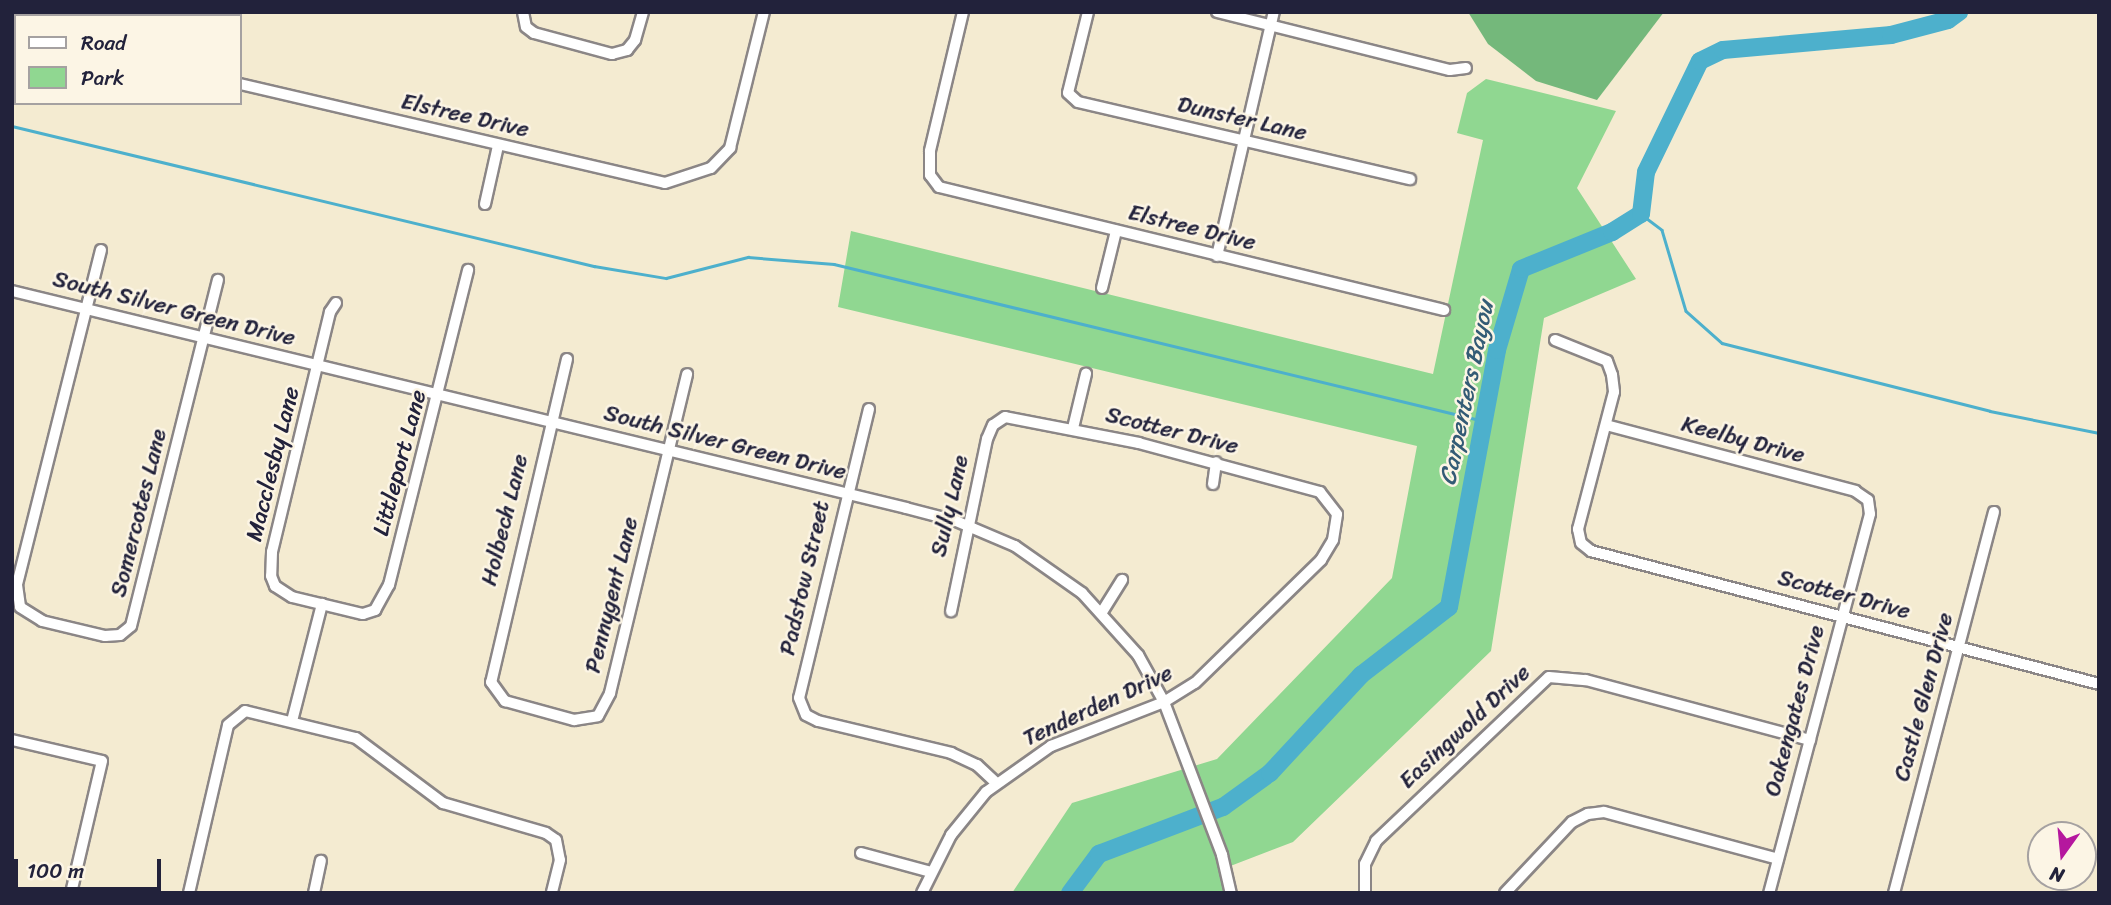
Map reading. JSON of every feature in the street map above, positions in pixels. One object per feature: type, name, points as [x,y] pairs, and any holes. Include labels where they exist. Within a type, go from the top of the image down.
[{"type":"street","points":[[523,12],[526,27],[612,54],[627,50],[643,12]]},
{"type":"street","name":"Elstree Drive","points":[[242,84],[655,183],[711,168],[730,148],[764,12]]},
{"type":"street","name":"Elstree Drive","points":[[963,12],[930,151],[933,181],[970,196],[1444,310]]},
{"type":"street","name":"Dunster Lane","points":[[1088,12],[1068,93],[1086,105],[1410,179]]},
{"type":"street","points":[[1217,12],[1450,70],[1466,68]]},
{"type":"street","points":[[1217,256],[1274,12]]},
{"type":"street","points":[[485,204],[498,146]]},
{"type":"street","points":[[1102,288],[1116,231]]},
{"type":"street","points":[[84,308],[101,250]]},
{"type":"street","name":"Littleport Lane","points":[[322,604],[363,614],[383,601],[440,396],[468,270]]},
{"type":"street","name":"Somercotes Lane","points":[[84,308],[16,595],[20,607],[42,621],[105,636],[120,635],[131,626],[218,280]]},
{"type":"street","name":"South Silver Green Drive","points":[[12,291],[967,525],[1046,564],[1101,612],[1138,655],[1164,702],[1198,789],[1222,855],[1231,893]]},
{"type":"street","name":"Macclesby Lane","points":[[322,604],[282,593],[271,576],[272,552],[317,365],[336,303]]},
{"type":"street","points":[[1555,340],[1607,361],[1614,392],[1606,425]]},
{"type":"street","name":"Holbech Lane","points":[[495,690],[491,668],[567,359]]},
{"type":"street","name":"Pennygent Lane","points":[[495,690],[516,706],[574,720],[598,716],[605,706],[687,374]]},
{"type":"street","points":[[1073,428],[1086,374]]},
{"type":"street","name":"Padstow Street","points":[[869,409],[799,698],[806,715],[961,756],[996,783]]},
{"type":"street","name":"Scotter Drive","points":[[1004,417],[1073,428],[1216,462],[1327,497]]},
{"type":"street","name":"Sully Lane","points":[[951,611],[967,525],[989,431],[1004,417]]},
{"type":"street","name":"Keelby Drive","points":[[1606,425],[1855,491],[1868,500]]},
{"type":"street","name":"Scotter Drive","points":[[1606,425],[1578,528],[1581,543],[1591,551],[2099,684]]},
{"type":"street","points":[[1213,484],[1216,462]]},
{"type":"street","name":"Tenderden Drive","points":[[922,893],[951,835],[996,783],[1051,746],[1164,702],[1195,684],[1329,550],[1337,514],[1327,497]]},
{"type":"street","name":"Oakengates Drive","points":[[1769,893],[1870,514],[1868,500]]},
{"type":"street","name":"Castle Glen Drive","points":[[1894,893],[1994,512]]},
{"type":"street","points":[[1101,612],[1122,580]]},
{"type":"street","points":[[292,721],[322,604]]},
{"type":"street","name":"Easingwold Drive","points":[[1365,893],[1367,855],[1376,841],[1549,677],[1586,680],[1810,740]]},
{"type":"street","points":[[189,893],[228,725],[245,711],[292,721],[366,743],[425,792],[453,808],[551,836],[560,860],[552,893]]},
{"type":"street","points":[[12,740],[102,761],[71,893]]},
{"type":"street","points":[[1505,893],[1572,822],[1588,814],[1604,812],[1779,859]]},
{"type":"street","points":[[861,853],[931,872]]},
{"type":"street","points":[[314,893],[321,862]]},
{"type":"green space","points":[[1468,12],[1664,12],[1597,100],[1536,81],[1488,44]]},
{"type":"green space","points":[[1486,79],[1616,111],[1577,188],[1636,279],[1544,318],[1491,651],[1293,842],[1220,870],[1224,893],[1012,893],[1072,803],[1217,759],[1392,578],[1417,446],[838,307],[851,231],[1433,374],[1483,140],[1457,133],[1467,93]]},
{"type":"waterway","name":"Carpenters Bayou","points":[[1070,893],[1099,854],[1223,807],[1270,773],[1361,675],[1449,607],[1497,350],[1521,269],[1612,232],[1641,214],[1646,172],[1700,61],[1723,50],[1891,35],[1948,20],[1959,12]]},
{"type":"waterway","points":[[12,126],[594,266],[666,278],[748,257],[834,264],[1484,421]]},
{"type":"waterway","points":[[1641,214],[1662,230],[1686,311],[1722,343],[1990,411],[2099,433]]}]
